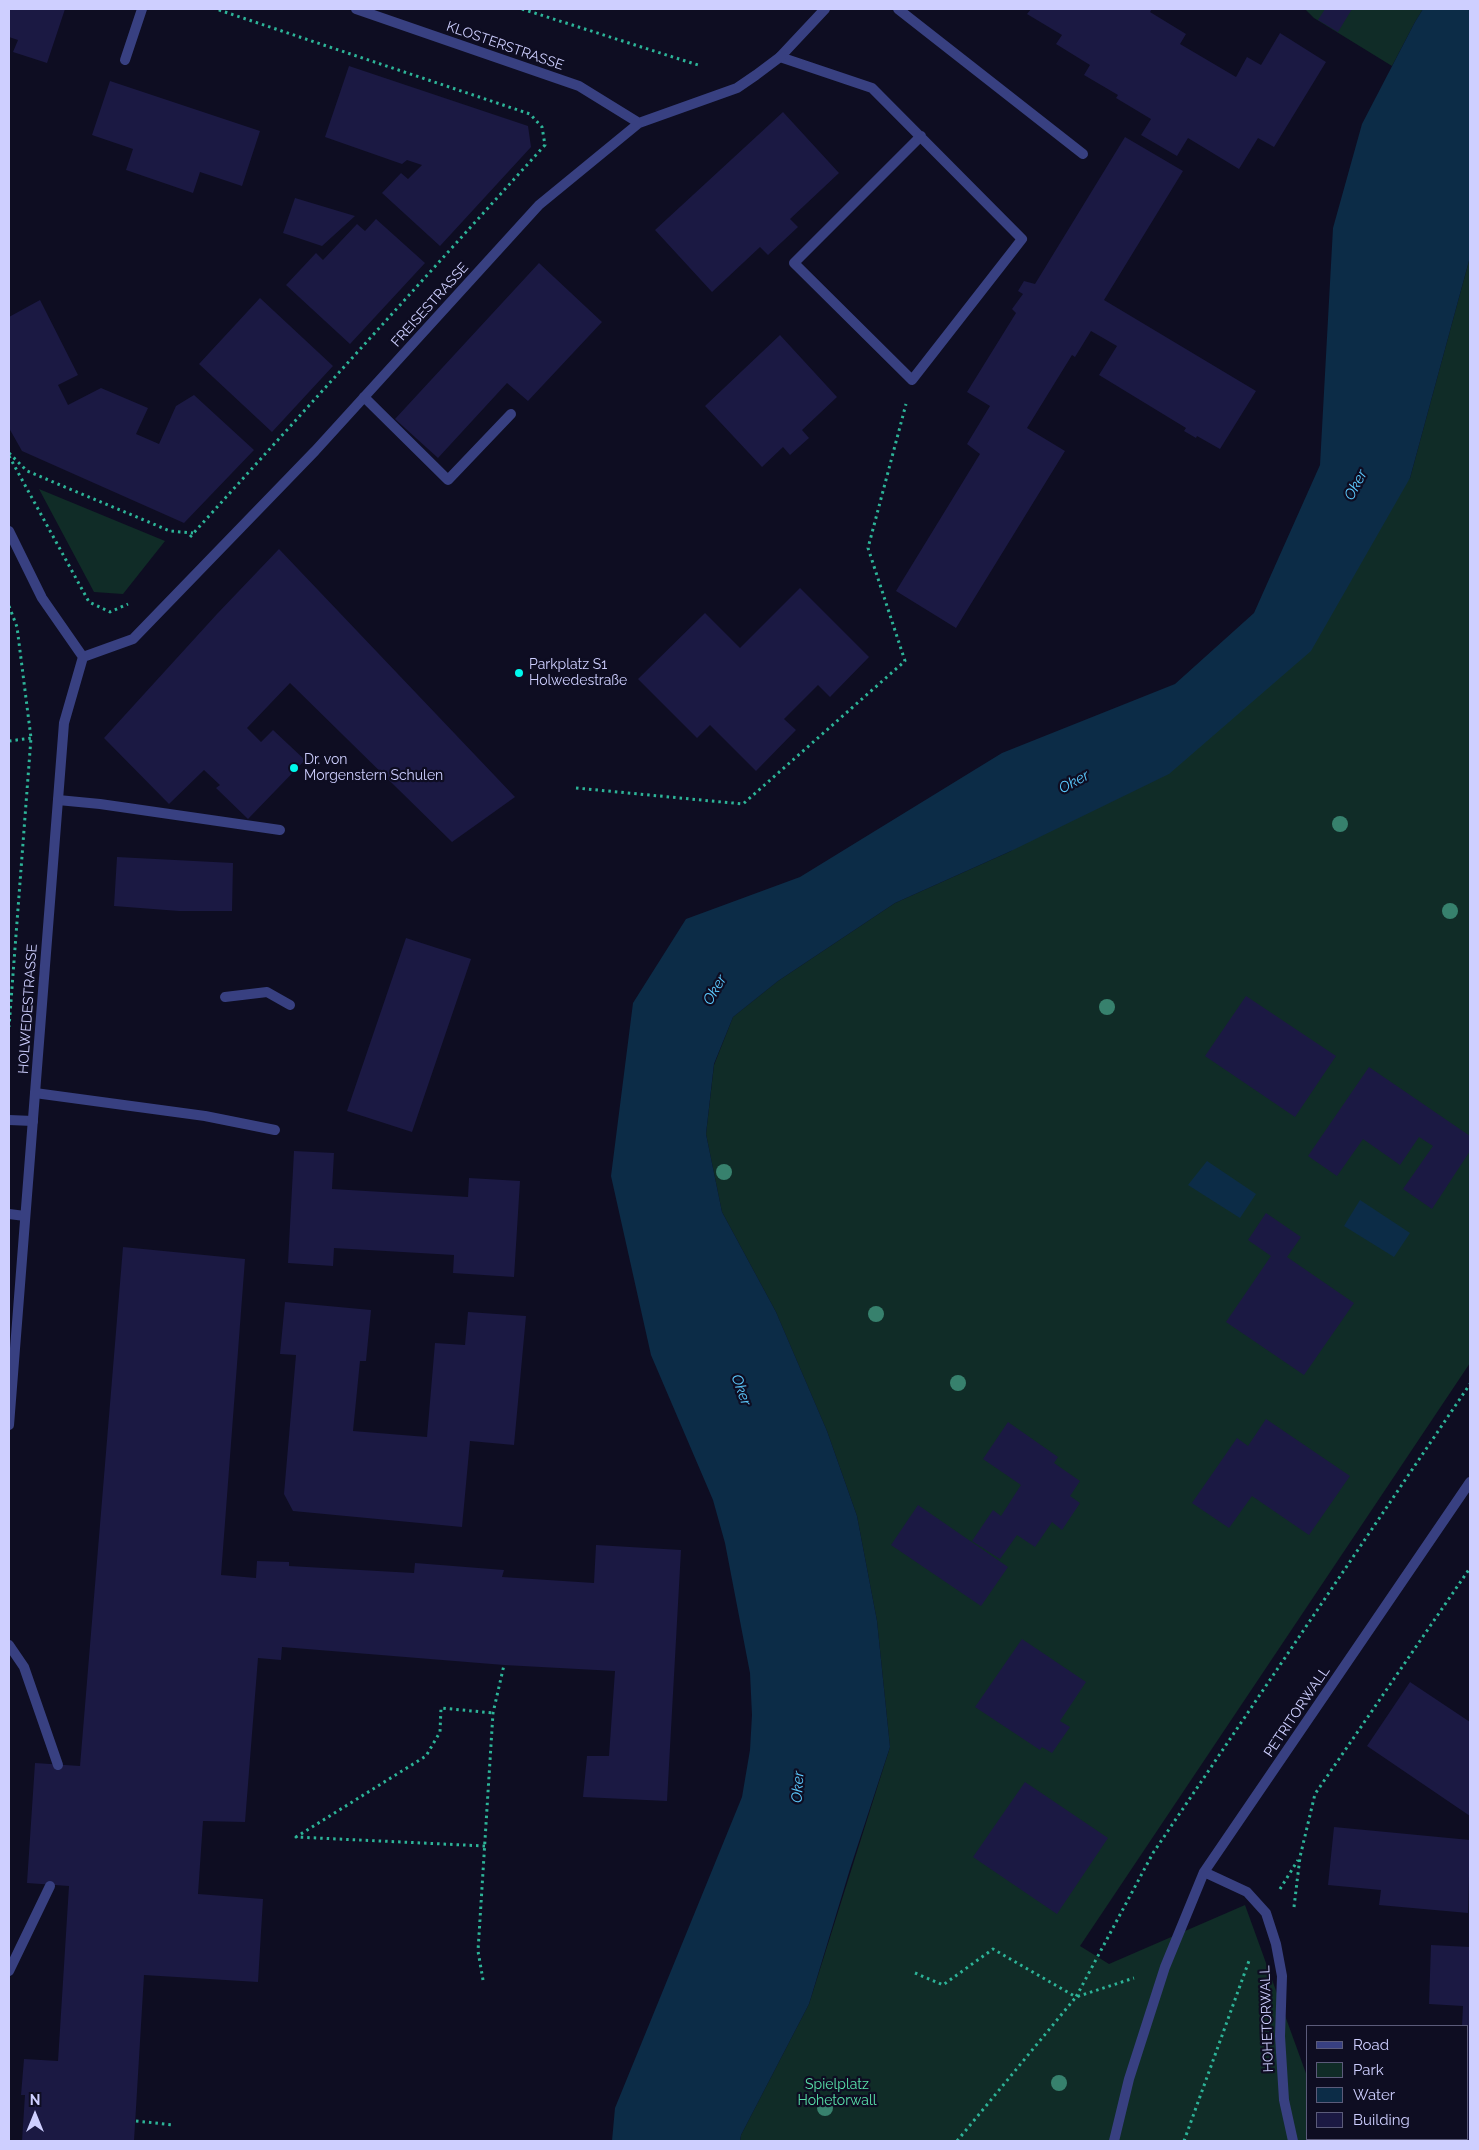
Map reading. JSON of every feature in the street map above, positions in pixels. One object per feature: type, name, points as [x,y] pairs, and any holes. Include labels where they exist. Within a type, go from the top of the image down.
[{"type":"street","points":[[125,60],[142,9]]},
{"type":"street","name":"KLOSTERSTRASSE","points":[[356,9],[579,86],[639,123]]},
{"type":"street","name":"FREISESTRASSE","points":[[83,657],[133,639],[315,452],[539,205],[639,123],[737,88],[780,58],[825,9]]},
{"type":"street","points":[[898,9],[1083,154]]},
{"type":"street","points":[[780,58],[872,88],[921,136],[1022,239],[912,380],[794,263],[921,136]]},
{"type":"street","points":[[364,397],[448,480],[511,414]]},
{"type":"street","points":[[9,531],[42,598],[83,657]]},
{"type":"street","name":"HOLWEDESTRASSE","points":[[9,1425],[64,723],[83,657]]},
{"type":"street","points":[[58,800],[100,804],[280,830]]},
{"type":"street","points":[[225,996],[267,992],[290,1006]]},
{"type":"street","points":[[35,1093],[205,1116],[275,1130]]},
{"type":"street","points":[[9,1120],[33,1122]]},
{"type":"street","points":[[9,1214],[25,1216]]},
{"type":"street","name":"PETRITORWALL","points":[[1165,1967],[1204,1872],[1470,1482]]},
{"type":"street","points":[[9,1645],[24,1667],[58,1765]]},
{"type":"street","name":"HOHETORWALL","points":[[1204,1872],[1248,1892],[1266,1913],[1276,1944],[1282,1976],[1280,2036],[1284,2100],[1293,2141]]},
{"type":"street","points":[[9,1971],[50,1886]]},
{"type":"street","points":[[1114,2141],[1129,2079],[1165,1967]]},
{"type":"path","points":[[188,540],[544,145],[542,128],[530,114],[216,9]]},
{"type":"path","points":[[522,9],[698,65]]},
{"type":"path","points":[[576,788],[743,804],[905,661],[868,548],[912,380]]},
{"type":"path","points":[[9,455],[27,471],[170,531],[194,533]]},
{"type":"path","points":[[9,455],[89,602],[110,612],[128,604],[134,597]]},
{"type":"path","points":[[9,606],[17,627],[31,738],[9,1026]]},
{"type":"path","points":[[958,2141],[1076,1997],[1153,1853],[1470,1384]]},
{"type":"path","points":[[1295,1916],[1294,1900],[1300,1857],[1315,1794],[1470,1568]]},
{"type":"path","points":[[484,1980],[478,1951],[493,1712],[504,1665]]},
{"type":"path","points":[[485,1846],[296,1837],[426,1756],[440,1732],[441,1708],[493,1712]]},
{"type":"path","points":[[1184,2141],[1266,1913],[1300,1857]]},
{"type":"path","points":[[915,1973],[943,1985],[993,1949],[1076,1997],[1165,1967]]},
{"type":"path","points":[[136,2121],[174,2125]]},
{"type":"green space","points":[[1305,9],[1423,9],[1392,66],[1314,18]]},
{"type":"green space","name":"Spielplatz Hohetorwall","points":[[1470,257],[1470,1363],[1080,1946],[1109,1964],[1245,1905],[1306,2073],[1306,2140],[1330,2141],[740,2141],[741,2135],[809,2004],[890,1747],[877,1621],[857,1516],[827,1431],[776,1312],[722,1212],[706,1134],[714,1065],[733,1017],[778,981],[895,903],[1011,851],[1410,478]]},
{"type":"green space","points":[[39,489],[165,541],[123,594],[94,592]]},
{"type":"water","name":"Oker","points":[[1423,9],[1470,9],[1470,257],[1410,478],[1311,651],[1169,774],[1011,851],[895,903],[778,981],[733,1017],[714,1064],[706,1134],[722,1212],[776,1312],[827,1431],[857,1516],[877,1621],[890,1747],[809,2004],[741,2135],[740,2141],[612,2141],[615,2108],[742,1797],[750,1750],[752,1715],[750,1673],[725,1543],[713,1500],[651,1355],[611,1176],[633,1003],[686,919],[800,877],[1002,753],[1175,684],[1254,613],[1320,465],[1333,228],[1362,124]]},
{"type":"water","points":[[1207,1161],[1256,1194],[1240,1218],[1188,1185]]},
{"type":"water","points":[[1360,1200],[1410,1233],[1394,1257],[1344,1226]]},
{"type":"building","points":[[9,9],[65,9],[47,63],[13,52],[18,40],[9,37]]},
{"type":"building","points":[[1031,9],[1152,9],[1150,12],[1186,34],[1180,44],[1236,77],[1247,57],[1261,65],[1280,33],[1326,62],[1274,147],[1258,138],[1239,169],[1188,138],[1177,156],[1141,135],[1151,119],[1116,98],[1118,95],[1084,75],[1090,65],[1056,44],[1062,35],[1027,14]]},
{"type":"building","points":[[1325,9],[1352,9],[1338,32],[1318,20]]},
{"type":"building","points":[[349,66],[528,126],[531,147],[440,246],[382,193],[401,173],[408,179],[422,165],[407,160],[402,164],[325,137]]},
{"type":"building","points":[[110,81],[260,131],[242,186],[200,172],[193,193],[126,170],[133,149],[92,135]]},
{"type":"building","points":[[783,112],[839,173],[790,219],[798,227],[768,255],[760,247],[712,292],[655,230]]},
{"type":"building","points":[[1125,137],[1183,171],[1104,300],[1256,391],[1220,449],[1184,431],[1186,428],[1099,375],[1117,346],[1091,331],[1075,357],[1072,355],[1027,428],[1065,451],[956,628],[896,591],[980,454],[967,444],[990,406],[967,392],[1016,313],[1012,309],[1023,294],[1018,291],[1024,281],[1035,284]]},
{"type":"building","points":[[295,198],[355,216],[322,246],[283,233]]},
{"type":"building","points":[[376,219],[425,263],[350,344],[286,285],[316,253],[323,260],[357,224],[365,231]]},
{"type":"building","points":[[539,263],[602,322],[528,401],[507,383],[438,458],[395,419]]},
{"type":"building","points":[[260,298],[333,366],[272,432],[199,364]]},
{"type":"building","points":[[40,300],[78,375],[58,385],[68,405],[101,388],[148,408],[136,434],[159,444],[176,406],[194,395],[254,450],[184,523],[22,451],[9,428],[9,317]]},
{"type":"building","points":[[780,335],[837,397],[802,430],[809,438],[790,455],[783,447],[762,467],[705,406]]},
{"type":"building","points":[[279,549],[515,797],[452,842],[290,683],[247,728],[261,742],[273,730],[305,760],[248,819],[216,788],[220,785],[204,770],[169,804],[104,738]]},
{"type":"building","points":[[800,588],[869,657],[830,697],[818,685],[784,719],[796,730],[756,771],[710,725],[697,738],[638,679],[705,613],[740,648]]},
{"type":"building","points":[[117,857],[233,863],[232,911],[179,911],[114,906]]},
{"type":"building","points":[[406,938],[471,959],[412,1132],[347,1111]]},
{"type":"building","points":[[1246,996],[1336,1056],[1295,1117],[1205,1056]]},
{"type":"building","points":[[1369,1067],[1470,1136],[1470,1151],[1432,1209],[1403,1189],[1433,1146],[1419,1137],[1400,1165],[1363,1139],[1337,1176],[1308,1156]]},
{"type":"building","points":[[294,1151],[334,1153],[332,1189],[468,1197],[469,1178],[520,1181],[514,1277],[453,1273],[454,1255],[334,1248],[333,1266],[288,1263]]},
{"type":"building","points":[[1266,1213],[1301,1237],[1287,1257],[1354,1303],[1304,1375],[1226,1322],[1271,1256],[1248,1240]]},
{"type":"building","points":[[123,1247],[245,1259],[221,1575],[256,1578],[257,1561],[289,1562],[289,1566],[414,1573],[415,1563],[504,1570],[502,1577],[594,1583],[596,1545],[681,1550],[667,1801],[583,1797],[587,1756],[609,1756],[615,1671],[504,1665],[282,1647],[281,1660],[258,1658],[245,1822],[203,1821],[198,1894],[263,1899],[258,1982],[144,1975],[134,2141],[22,2141],[25,2095],[21,2095],[24,2059],[58,2061],[69,1886],[27,1883],[35,1763],[80,1766]]},
{"type":"building","points":[[285,1302],[371,1310],[366,1361],[360,1361],[353,1431],[427,1437],[435,1343],[465,1345],[468,1312],[526,1316],[514,1445],[470,1441],[462,1527],[293,1511],[284,1494],[296,1355],[280,1354]]},
{"type":"building","points":[[1266,1419],[1350,1476],[1309,1535],[1252,1496],[1229,1528],[1192,1503],[1237,1438],[1248,1446]]},
{"type":"building","points":[[1008,1422],[1058,1457],[1054,1463],[1080,1481],[1070,1496],[1080,1503],[1062,1530],[1052,1522],[1035,1547],[1017,1535],[1000,1559],[972,1541],[993,1510],[1001,1516],[1021,1485],[983,1459]]},
{"type":"building","points":[[918,1505],[1008,1567],[981,1606],[891,1545]]},
{"type":"building","points":[[1022,1639],[1086,1682],[1060,1721],[1070,1727],[1052,1753],[1042,1747],[1040,1750],[975,1707]]},
{"type":"building","points":[[1410,1682],[1470,1722],[1470,1816],[1367,1746]]},
{"type":"building","points":[[1025,1782],[1108,1838],[1057,1914],[973,1857]]},
{"type":"building","points":[[1334,1827],[1470,1840],[1468,1913],[1379,1905],[1381,1890],[1328,1885]]},
{"type":"building","points":[[1431,1945],[1470,1947],[1470,2141],[1447,2140],[1469,2140],[1469,2025],[1462,2025],[1463,2006],[1429,2004]]},
{"type":"place","name":"Parkplatz S1 Holwedestraße","points":[[519,673]]},
{"type":"place","name":"Dr. von Morgenstern Schulen","points":[[294,768]]}]
